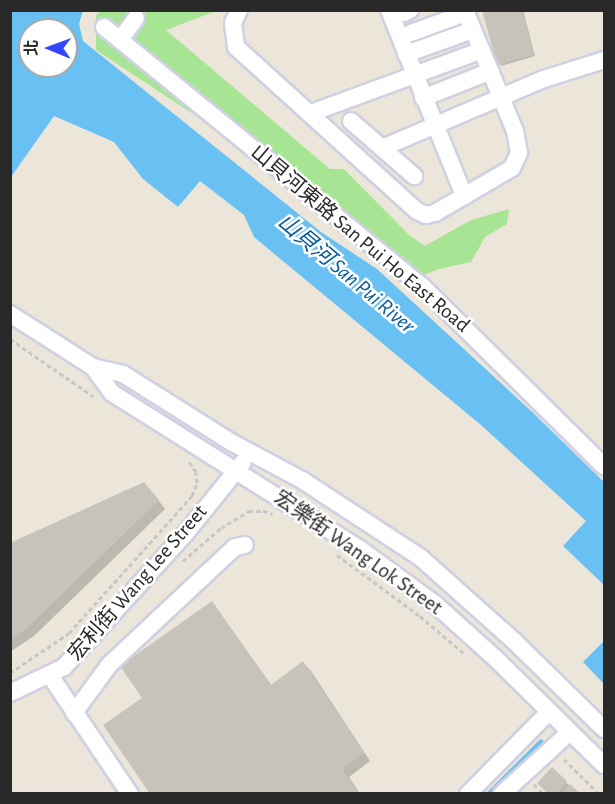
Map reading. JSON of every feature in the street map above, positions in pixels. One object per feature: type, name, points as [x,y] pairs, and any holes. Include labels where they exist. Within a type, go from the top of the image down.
[{"type":"street","points":[[239,10],[232,23],[236,46],[417,211],[426,215],[435,213],[512,168],[516,162],[519,144],[465,12],[407,44]]},
{"type":"street","points":[[401,11],[414,75],[464,196]]},
{"type":"street","points":[[120,40],[136,18]]},
{"type":"street","name":"山貝河東路 San Pui Ho East Road","points":[[104,27],[422,286],[604,466]]},
{"type":"street","points":[[407,44],[473,30]]},
{"type":"street","points":[[310,113],[482,50]]},
{"type":"street","points":[[382,148],[559,73],[604,60]]},
{"type":"street","points":[[423,98],[491,71]]},
{"type":"street","points":[[351,121],[414,176]]},
{"type":"street","name":"宏樂街 Wang Lok Street","points":[[10,314],[93,367],[123,374],[251,453],[302,480],[421,558],[514,640],[604,729]]},
{"type":"street","name":"宏樂街 Wang Lok Street","points":[[93,367],[112,393],[360,549],[435,604],[604,765]]},
{"type":"street","name":"宏利街 Wang Lee Street","points":[[10,693],[64,667],[185,534],[251,453]]},
{"type":"street","points":[[74,713],[110,664],[235,547],[245,545]]},
{"type":"street","points":[[49,674],[130,794]]},
{"type":"street","points":[[468,794],[549,712]]},
{"type":"street","points":[[502,794],[570,732]]},
{"type":"path","points":[[10,673],[69,633],[192,496],[197,483]]},
{"type":"path","points":[[182,562],[221,528],[249,512],[263,510],[278,515]]},
{"type":"path","points":[[336,554],[420,616],[471,659]]},
{"type":"path","points":[[560,754],[599,794]]},
{"type":"path","points":[[532,783],[543,794]]},
{"type":"green space","points":[[101,11],[216,11],[166,30],[330,169],[344,169],[409,235],[425,246],[471,220],[509,209],[507,224],[485,237],[471,262],[439,269],[403,283],[362,247],[321,189],[307,202],[196,116],[96,50],[96,15]]},
{"type":"water","name":"山貝河 San Pui River","points":[[11,10],[83,11],[79,24],[83,41],[321,232],[377,269],[530,410],[604,482],[604,585],[563,546],[586,521],[481,425],[254,237],[244,215],[200,181],[178,207],[143,179],[114,142],[54,116],[11,177]]},
{"type":"water","points":[[604,641],[604,684],[583,662]]},
{"type":"building","points":[[482,10],[522,10],[534,55],[497,65]]},
{"type":"building","points":[[144,482],[159,500],[27,628],[10,640],[10,543]]},
{"type":"building","points":[[212,601],[271,685],[303,661],[364,753],[342,768],[359,794],[150,794],[103,725],[142,698],[120,666]]},
{"type":"building","points":[[552,767],[567,781],[556,794],[548,794],[537,783]]},
{"type":"building","points":[[570,784],[580,794],[561,794]]},
{"type":"waterway","points":[[488,794],[540,742]]}]
